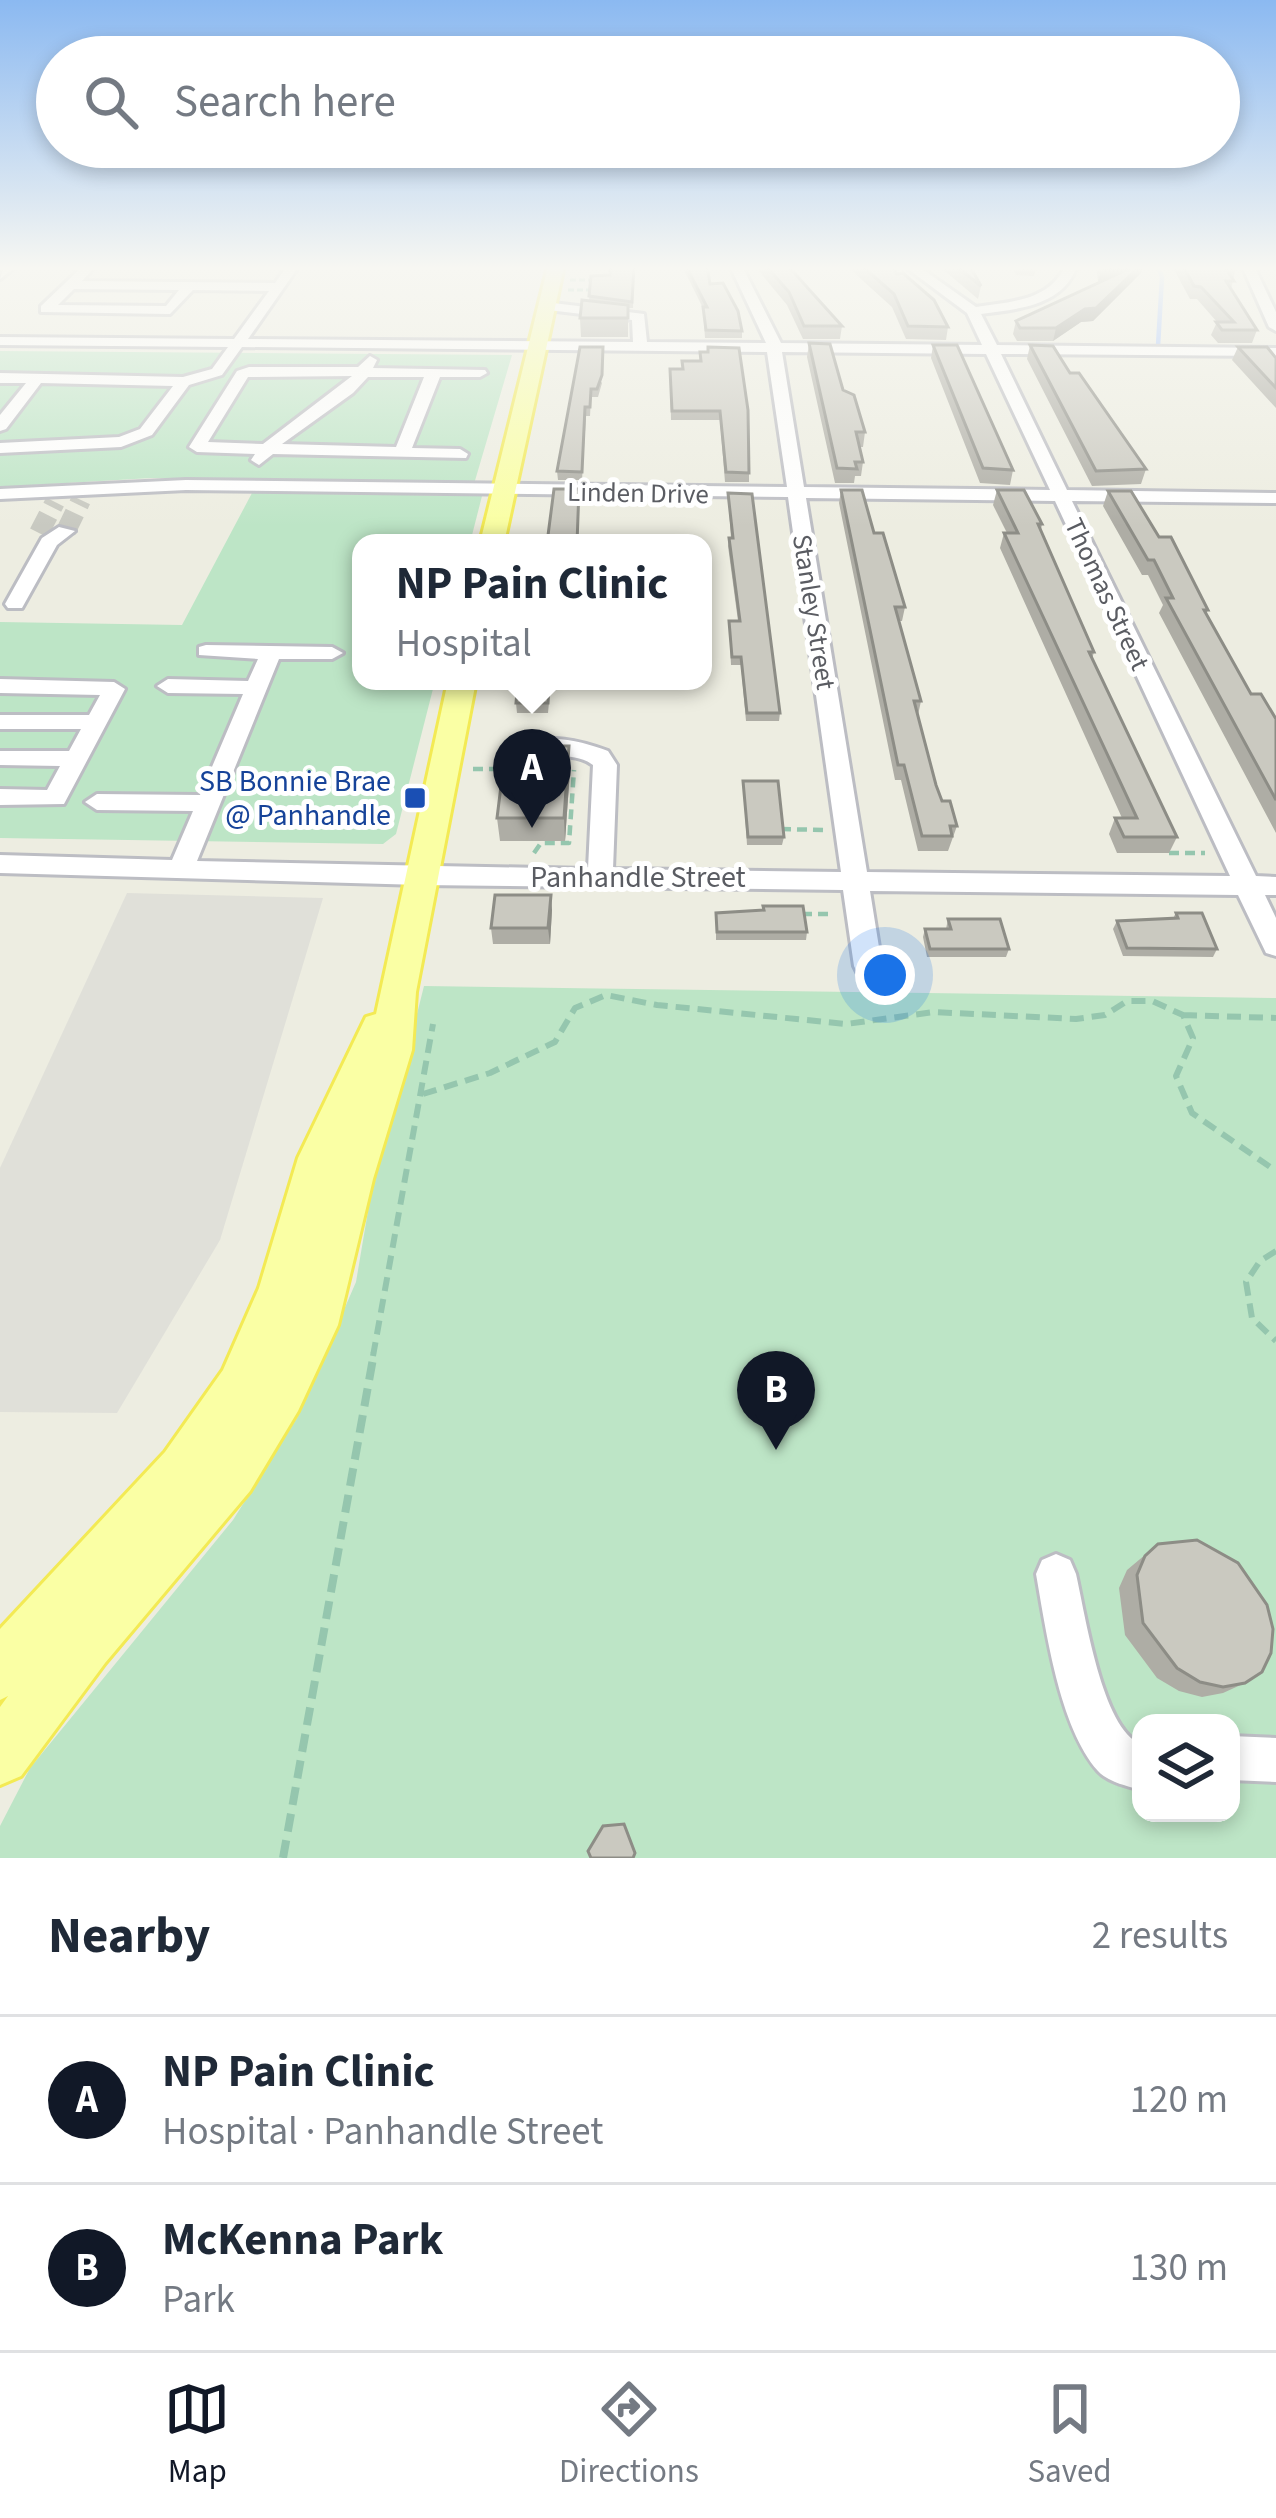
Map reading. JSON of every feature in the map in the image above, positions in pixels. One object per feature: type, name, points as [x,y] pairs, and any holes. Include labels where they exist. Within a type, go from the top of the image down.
[{"type":"main road","points":[[493,534],[535,353]]},
{"type":"main road","points":[[0,1755],[85,1642],[232,1473],[297,1364],[328,1283],[350,1179],[392,1050],[415,1008],[421,876],[460,690]]},
{"type":"main road","points":[[0,1671],[183,1470],[240,1387],[282,1290],[319,1158],[415,1008]]},
{"type":"street","points":[[0,378],[184,382],[217,372],[231,353]]},
{"type":"street","points":[[245,487],[264,452],[285,428],[350,392],[373,353]]},
{"type":"street","name":"Stanley Street","points":[[775,353],[868,967]]},
{"type":"street","name":"Thomas Street","points":[[993,353],[1276,946]]},
{"type":"street","points":[[460,454],[197,448],[242,374],[265,369],[480,373]]},
{"type":"street","points":[[402,453],[434,372]]},
{"type":"street","points":[[2,419],[37,378]]},
{"type":"street","points":[[0,448],[134,439],[146,432],[184,382]]},
{"type":"street","points":[[23,395],[88,396]]},
{"type":"street","name":"Linden Drive","points":[[0,494],[70,497],[245,487],[1276,498]]},
{"type":"street","points":[[15,604],[51,535]]},
{"type":"street","points":[[206,651],[332,653]]},
{"type":"street","points":[[181,869],[271,653]]},
{"type":"street","points":[[0,686],[114,689],[55,798],[0,797]]},
{"type":"street","points":[[167,686],[257,688]]},
{"type":"street","points":[[0,722],[96,722]]},
{"type":"street","points":[[514,758],[577,748],[600,756],[605,765],[600,877]]},
{"type":"street","points":[[0,758],[76,759]]},
{"type":"street","points":[[97,802],[210,802]]},
{"type":"street","name":"Panhandle Street","points":[[0,864],[421,876],[1276,886]]},
{"type":"street","points":[[1056,1574],[1073,1656],[1097,1722],[1115,1756],[1132,1763]]},
{"type":"street","points":[[1240,1758],[1276,1760]]},
{"type":"path","points":[[466,769],[514,758]]},
{"type":"path","points":[[534,854],[541,843],[569,843],[574,770]]},
{"type":"path","points":[[781,829],[848,830]]},
{"type":"path","points":[[1169,854],[1231,854]]},
{"type":"path","points":[[802,914],[860,914]]},
{"type":"path","points":[[423,1094],[490,1073],[556,1042],[575,1008],[606,995],[846,1024],[934,1012],[1076,1019],[1105,1015],[1127,1001],[1152,1001],[1183,1015],[1276,1018]]},
{"type":"path","points":[[283,1858],[423,1094],[415,1008]]},
{"type":"path","points":[[1183,1015],[1193,1039],[1175,1076],[1192,1113],[1276,1172]]},
{"type":"path","points":[[1276,1251],[1260,1261],[1246,1282],[1252,1318],[1276,1341]]},
{"type":"shaded area","points":[[127,893],[323,898],[220,1240],[117,1413],[0,1412],[0,1168]]},
{"type":"green space","points":[[0,353],[512,355],[474,484],[151,478],[0,487]]},
{"type":"green space","points":[[252,493],[482,496],[472,534],[352,534],[352,690],[433,690],[396,834],[383,844],[0,838],[0,622],[182,625]]},
{"type":"green space","points":[[424,986],[1276,998],[1276,1858],[0,1858],[0,1826],[30,1768],[233,1520],[297,1418],[356,1282],[369,1205]]},
{"type":"building","points":[[579,353],[603,353],[602,375],[597,389],[591,389],[590,407],[585,407],[582,472],[557,471]]},
{"type":"building","points":[[700,353],[740,353],[748,410],[749,473],[726,472],[720,411],[672,411],[670,369],[683,369],[682,361],[701,361]]},
{"type":"building","points":[[811,353],[832,353],[843,390],[854,395],[865,432],[856,432],[863,462],[855,462],[857,469],[837,468]]},
{"type":"building","points":[[936,353],[960,353],[1013,470],[983,468]]},
{"type":"building","points":[[1034,353],[1057,353],[1070,373],[1079,373],[1146,469],[1096,471]]},
{"type":"building","points":[[1243,353],[1272,353],[1276,358],[1276,388]]},
{"type":"building","points":[[554,489],[579,489],[577,534],[548,534]]},
{"type":"building","points":[[841,490],[862,490],[874,533],[883,533],[905,607],[895,607],[921,701],[914,701],[936,785],[942,801],[950,801],[957,826],[950,826],[952,836],[922,836],[904,765],[898,765]]},
{"type":"building","points":[[997,490],[1024,490],[1042,524],[1038,524],[1094,652],[1089,652],[1177,837],[1124,837],[1115,818],[1137,818],[1004,533],[1018,533]]},
{"type":"building","points":[[1108,491],[1131,491],[1159,537],[1171,537],[1208,610],[1204,610],[1251,694],[1261,694],[1276,719],[1276,800],[1166,598],[1173,598],[1154,560],[1148,560]]},
{"type":"building","points":[[728,493],[752,494],[780,713],[747,713],[741,657],[732,657],[729,621],[740,621]]},
{"type":"building","points":[[517,690],[549,690],[548,703],[516,703]]},
{"type":"building","points":[[506,746],[569,746],[564,818],[497,818]]},
{"type":"building","points":[[743,781],[778,781],[784,837],[748,837]]},
{"type":"building","points":[[495,895],[551,895],[548,928],[491,928]]},
{"type":"building","points":[[763,906],[803,906],[807,932],[717,932],[716,913],[764,910]]},
{"type":"building","points":[[1176,913],[1202,913],[1217,949],[1127,948],[1117,921],[1178,918]]},
{"type":"building","points":[[948,919],[1000,919],[1009,949],[930,949],[925,929],[951,929]]},
{"type":"building","points":[[1197,1540],[1238,1563],[1267,1605],[1273,1629],[1271,1653],[1262,1672],[1245,1683],[1223,1687],[1200,1682],[1177,1668],[1143,1623],[1137,1575],[1145,1556],[1158,1544]]},
{"type":"building","points":[[624,1824],[633,1858],[591,1858],[588,1851],[603,1826]]},
{"type":"tunnel","points":[[66,531],[81,500]]},
{"type":"tunnel","points":[[39,533],[55,502]]},
{"type":"place","name":"SB Bonnie Brae @ Panhandle","points":[[415,798]]},
{"type":"place","name":"NP Pain Clinic","points":[[532,828]]},
{"type":"place","name":"McKenna Park","points":[[776,1450]]}]
